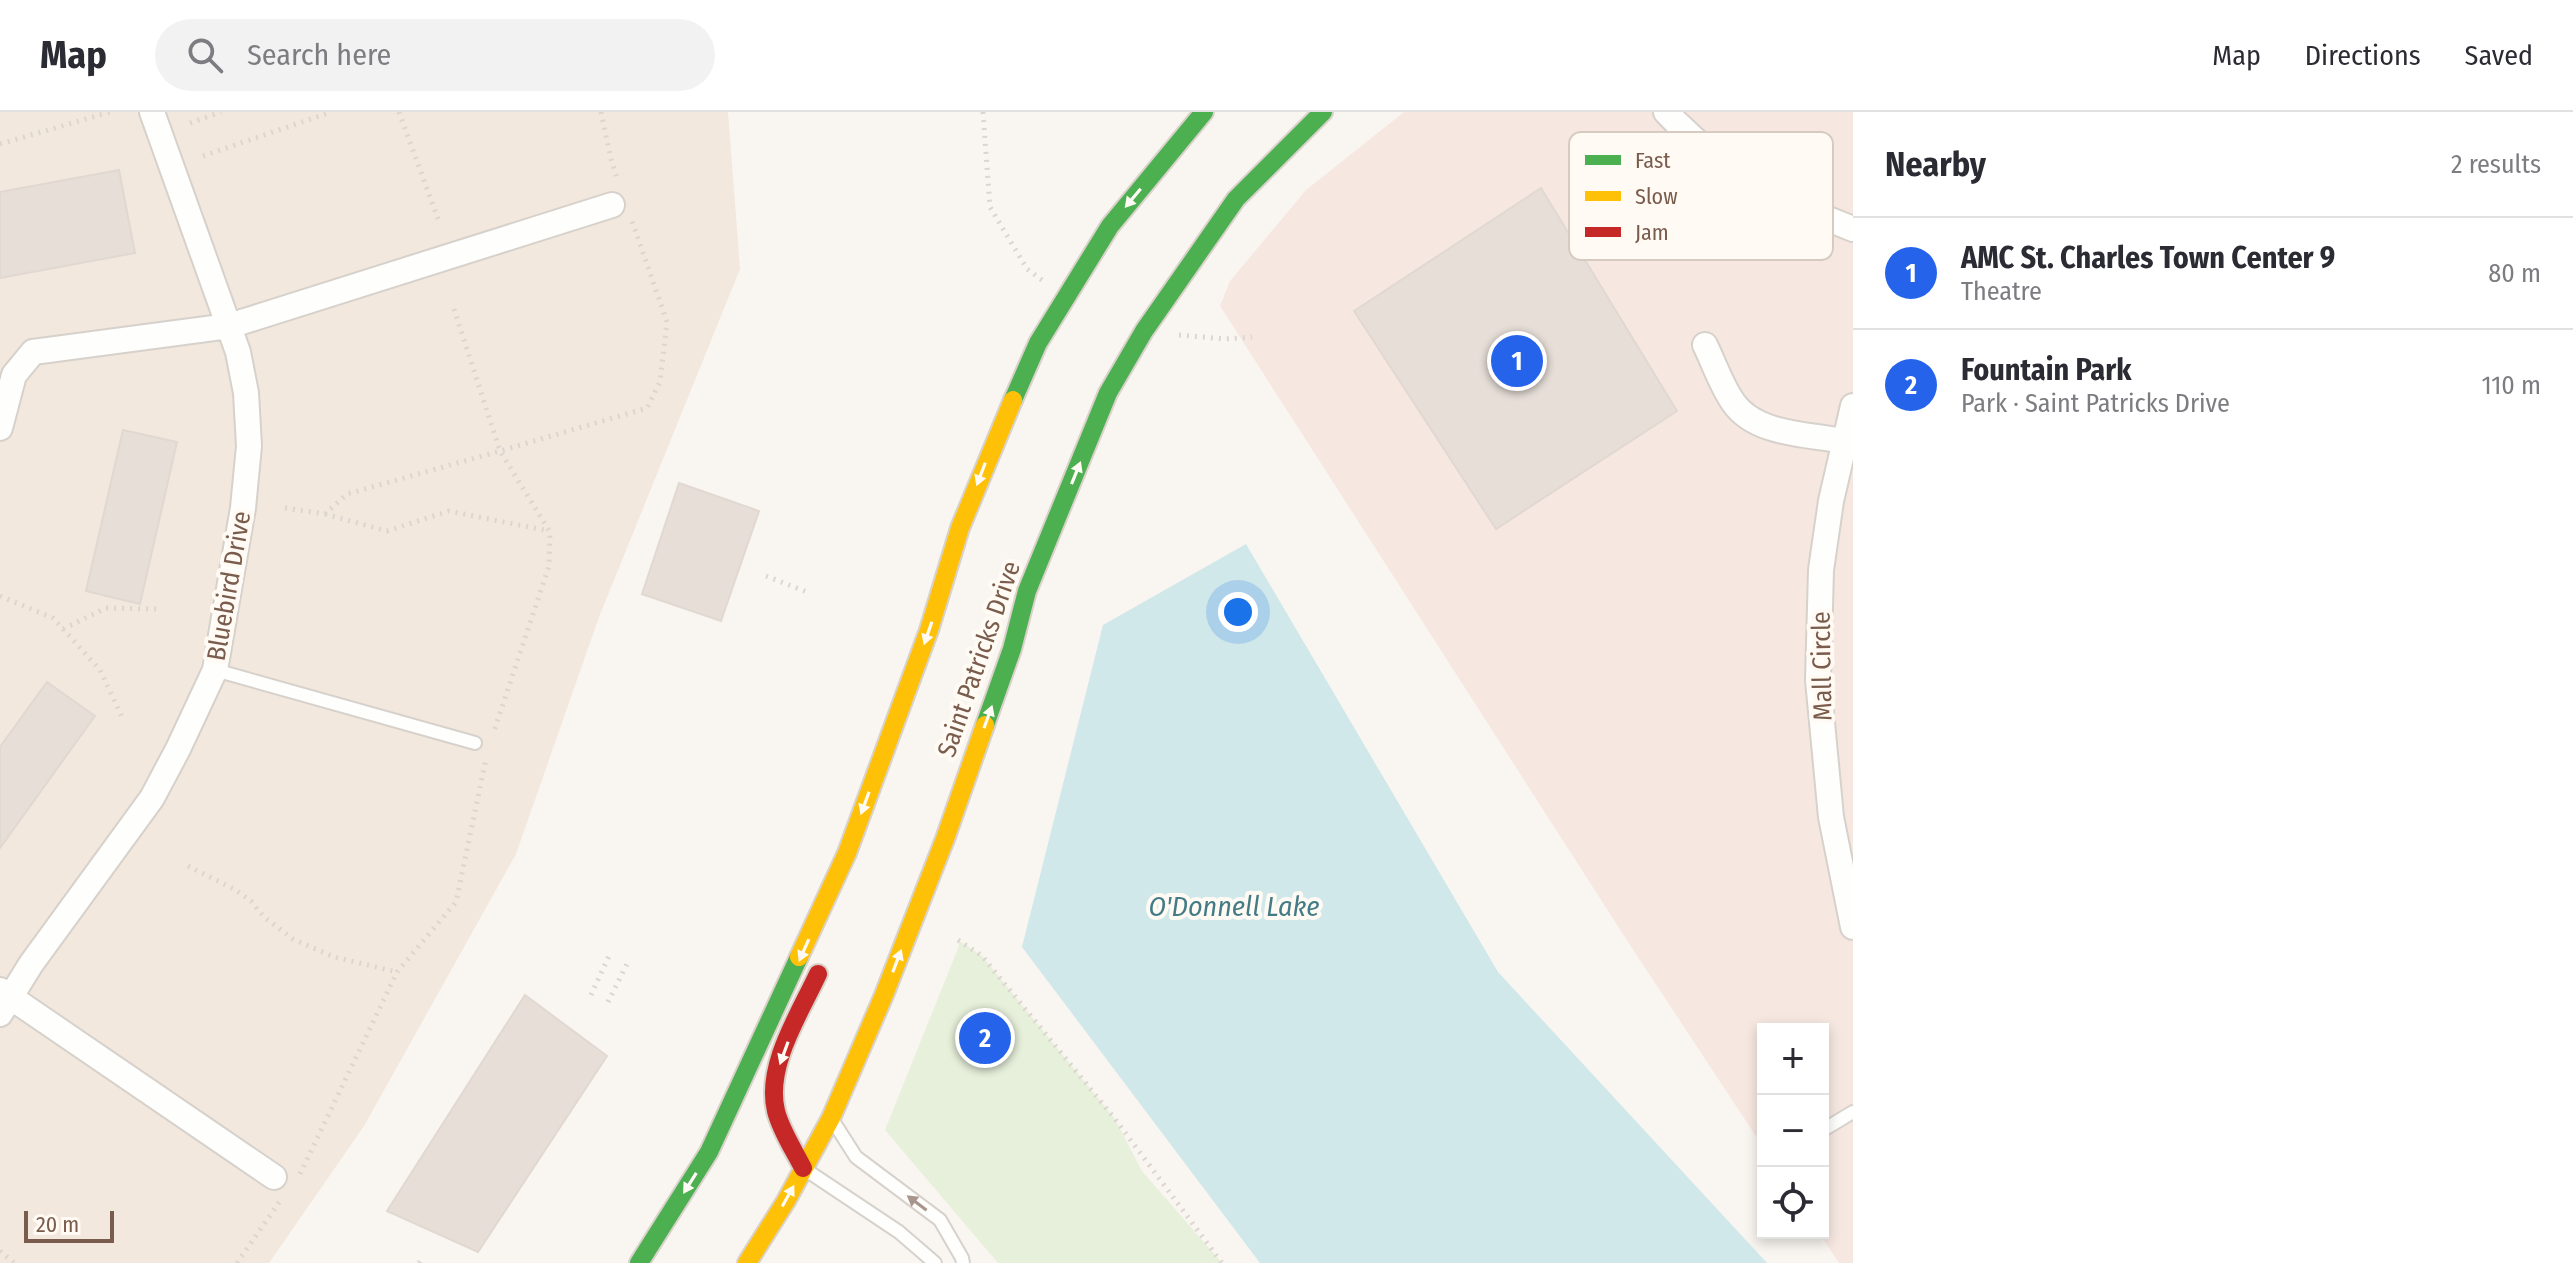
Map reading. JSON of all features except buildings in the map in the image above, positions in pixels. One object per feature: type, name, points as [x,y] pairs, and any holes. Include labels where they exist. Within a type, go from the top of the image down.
[{"type":"main road","points":[[639,1263],[709,1152],[847,853],[929,630],[960,528],[1038,343],[1110,226],[1204,112]]},
{"type":"main road","name":"Saint Patricks Drive","points":[[747,1263],[831,1118],[884,995],[945,839],[1012,649],[1027,591],[1108,393],[1144,331],[1236,199],[1323,112]]},
{"type":"main road","points":[[847,853],[859,881]]},
{"type":"main road","points":[[803,1168],[775,1109],[774,1089],[783,1054],[827,953]]},
{"type":"street","name":"Bluebird Drive","points":[[3,1000],[152,798],[178,749],[215,670],[243,508],[249,446],[246,393],[238,352],[152,112]]},
{"type":"street","points":[[1666,112],[1685,132]]},
{"type":"street","points":[[0,428],[14,375],[33,352],[229,326],[621,204]]},
{"type":"street","points":[[1833,221],[1853,229]]},
{"type":"street","points":[[1705,345],[1733,402],[1749,420],[1843,441]]},
{"type":"street","name":"Mall Circle","points":[[1853,406],[1831,501],[1821,570],[1818,680],[1831,817],[1853,927]]},
{"type":"street","points":[[3,1000],[286,1176]]},
{"type":"lane","points":[[215,670],[475,743]]},
{"type":"lane","points":[[1829,1126],[1853,1112]]},
{"type":"lane","points":[[831,1118],[856,1157],[940,1220],[963,1263]]},
{"type":"lane","points":[[803,1168],[899,1232],[935,1263]]},
{"type":"path","points":[[0,144],[110,112]]},
{"type":"path","points":[[190,123],[221,112]]},
{"type":"path","points":[[203,156],[331,112]]},
{"type":"path","points":[[399,112],[438,219]]},
{"type":"path","points":[[325,514],[347,494],[647,408],[660,382],[667,322],[621,204],[601,112]]},
{"type":"path","points":[[983,112],[990,207],[1027,269],[1064,298]]},
{"type":"path","points":[[454,309],[500,451],[550,532],[549,566],[490,742]]},
{"type":"path","points":[[1178,335],[1225,339],[1252,337]]},
{"type":"path","points":[[285,508],[325,514],[387,531],[449,511],[550,532]]},
{"type":"path","points":[[766,576],[807,592]]},
{"type":"path","points":[[0,596],[53,618],[100,670],[122,717]]},
{"type":"path","points":[[63,629],[106,608],[157,609]]},
{"type":"path","points":[[286,1176],[307,1163],[397,972],[456,902],[486,756]]},
{"type":"path","points":[[188,866],[234,889],[293,939],[334,957],[397,972]]},
{"type":"path","points":[[958,940],[982,956],[1115,1119],[1222,1263]]},
{"type":"path","points":[[591,995],[609,956]]},
{"type":"path","points":[[608,1002],[627,964]]},
{"type":"path","points":[[237,1263],[281,1201]]},
{"type":"path","points":[[0,1251],[14,1263]]},
{"type":"shaded area","points":[[0,112],[728,112],[740,269],[599,617],[516,854],[364,1126],[269,1263],[0,1263]]},
{"type":"shaded area","points":[[1404,112],[1853,112],[1853,1263],[1839,1263],[1823,1239],[1829,1239],[1829,1023],[1757,1023],[1757,1138],[1220,306],[1230,281],[1306,190]]},
{"type":"green space","points":[[958,940],[982,956],[1115,1119],[1142,1171],[1222,1263],[998,1263],[885,1130],[959,946]]},
{"type":"water","name":"O'Donnell Lake","points":[[1246,544],[1498,972],[1767,1263],[1260,1263],[1022,947],[1103,625]]},
{"type":"traffic: fast","points":[[1013,400],[1038,343],[1110,226],[1204,112]]},
{"type":"traffic: fast","points":[[985,725],[1012,649],[1027,591],[1108,393],[1144,331],[1236,199],[1323,112]]},
{"type":"traffic: fast","points":[[639,1263],[709,1152],[799,957]]},
{"type":"traffic: slow","points":[[799,957],[847,853],[929,630],[960,528],[1013,400]]},
{"type":"traffic: slow","points":[[747,1263],[786,1201],[831,1118],[884,995],[945,839],[985,725]]},
{"type":"traffic: jam","points":[[803,1168],[776,1111],[775,1076],[786,1040],[818,974]]},
{"type":"place","name":"AMC St. Charles Town Center 9","points":[[1517,361]]},
{"type":"place","name":"Fountain Park","points":[[985,1038]]}]
